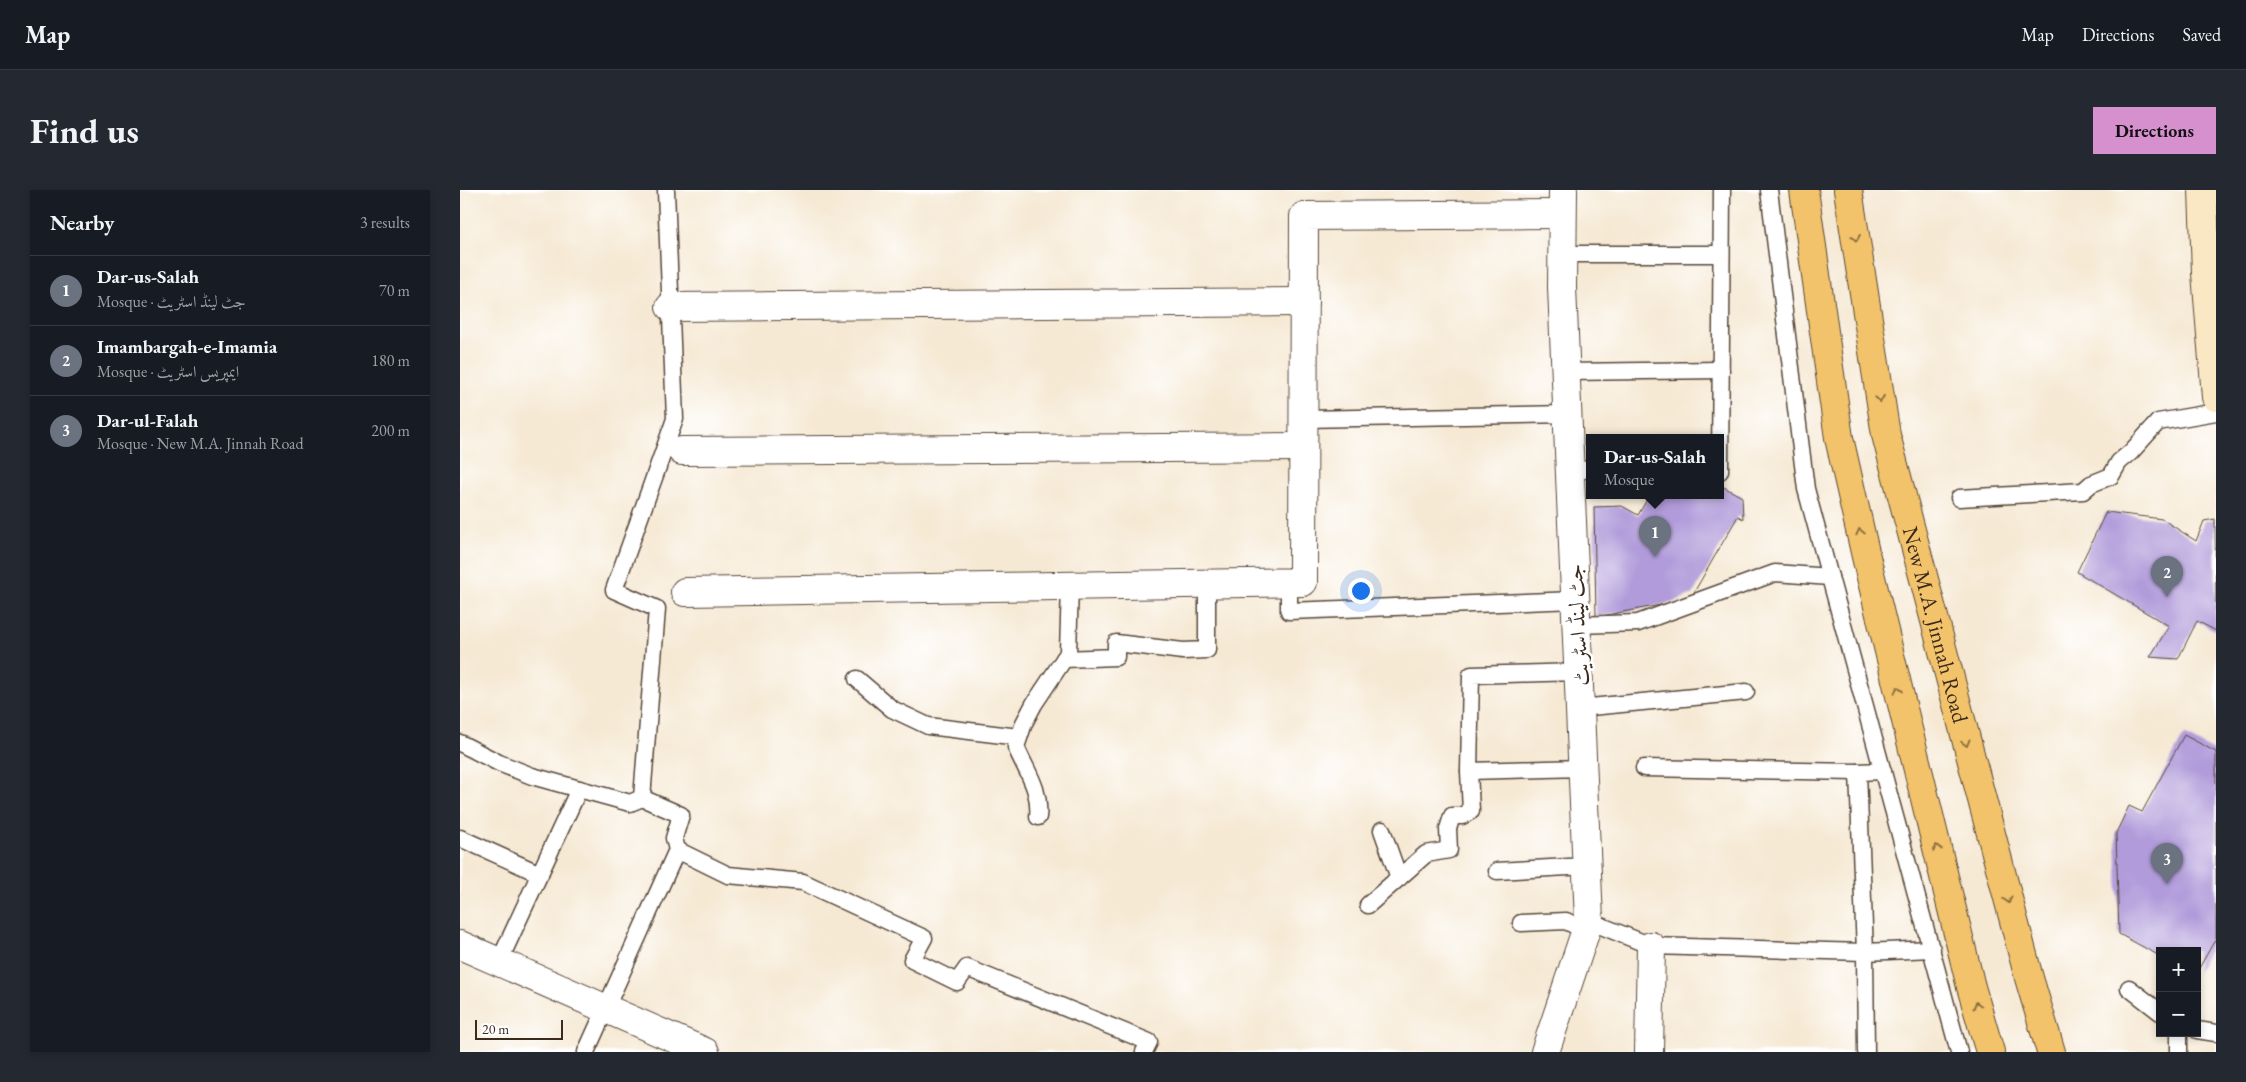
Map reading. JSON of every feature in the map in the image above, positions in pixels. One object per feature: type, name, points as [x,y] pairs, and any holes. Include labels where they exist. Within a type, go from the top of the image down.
[{"type":"main road","points":[[1804,190],[1839,438],[1867,561],[1972,987],[1990,1052]]},
{"type":"main road","name":"New M.A. Jinnah Road","points":[[1848,190],[1886,435],[2019,940],[2051,1052]]},
{"type":"street","points":[[2203,190],[2211,262],[2216,397]]},
{"type":"street","points":[[684,592],[1303,582],[1304,216],[1562,202]]},
{"type":"street","name":"جٹ لینڈ اسٹریٹ","points":[[1545,1052],[1588,926],[1576,613],[1580,470],[1568,414],[1562,202]]},
{"type":"street","points":[[670,307],[1304,302]]},
{"type":"street","points":[[682,451],[1303,447]]},
{"type":"street","points":[[460,945],[705,1052]]},
{"type":"street","points":[[1648,1052],[1651,946]]},
{"type":"lane","points":[[642,798],[657,609],[614,590],[675,419],[666,190]]},
{"type":"lane","points":[[1721,434],[1722,190]]},
{"type":"lane","points":[[1769,190],[1806,489],[1959,1052]]},
{"type":"lane","points":[[1562,254],[1721,254]]},
{"type":"lane","points":[[1566,372],[1722,370]]},
{"type":"lane","points":[[1959,498],[2083,492],[2091,484],[2111,476],[2119,462],[2131,452],[2158,422],[2216,412]]},
{"type":"lane","points":[[1303,419],[1568,414]]},
{"type":"lane","points":[[1289,582],[1288,611],[1576,613],[1638,623],[1775,573],[1830,577]]},
{"type":"lane","points":[[1064,659],[1116,657],[1116,643],[1183,651],[1207,650],[1207,584]]},
{"type":"lane","points":[[1038,816],[1039,803],[1035,784],[1016,747],[1034,704],[1068,653],[1070,585]]},
{"type":"lane","points":[[1368,905],[1426,854],[1449,850],[1448,829],[1452,816],[1462,816],[1471,811],[1469,771],[1471,675],[1578,672]]},
{"type":"lane","points":[[857,680],[892,709],[928,726],[1019,737]]},
{"type":"lane","points":[[1580,708],[1746,692]]},
{"type":"lane","points":[[460,743],[532,776],[630,803],[642,798],[681,815],[674,838],[677,850],[586,1052]]},
{"type":"lane","points":[[1469,771],[1583,768]]},
{"type":"lane","points":[[1644,768],[1883,771]]},
{"type":"lane","points":[[1858,772],[1865,952],[1866,1052]]},
{"type":"lane","points":[[499,962],[579,789]]},
{"type":"lane","points":[[1382,830],[1399,878]]},
{"type":"lane","points":[[460,838],[540,874]]},
{"type":"lane","points":[[677,850],[728,875],[802,882],[924,938],[912,960],[957,982],[967,968],[1149,1042],[1144,1052]]},
{"type":"lane","points":[[1497,871],[1587,866]]},
{"type":"lane","points":[[1521,923],[1566,921],[1651,946],[1865,952],[1932,949]]},
{"type":"lane","points":[[2129,988],[2156,1009]]},
{"type":"lane","points":[[2201,1031],[2216,1033]]},
{"type":"lane","points":[[2179,1037],[2179,1052]]},
{"type":"building","points":[[1724,487],[1742,497],[1743,519],[1738,516],[1693,594],[1671,603],[1596,617],[1594,507],[1622,506],[1638,515],[1647,499],[1724,499]]},
{"type":"building","points":[[2106,512],[2162,519],[2196,541],[2204,521],[2215,519],[2216,631],[2197,621],[2178,659],[2150,657],[2169,626],[2077,572]]},
{"type":"building","points":[[2184,735],[2216,752],[2216,938],[2201,965],[2201,947],[2156,947],[2156,954],[2119,934],[2116,833],[2129,806],[2142,812]]},
{"type":"place","name":"Dar-us-Salah","points":[[1655,557]]},
{"type":"place","name":"Imambargah-e-Imamia","points":[[2167,597]]},
{"type":"place","name":"Dar-ul-Falah","points":[[2167,884]]}]
